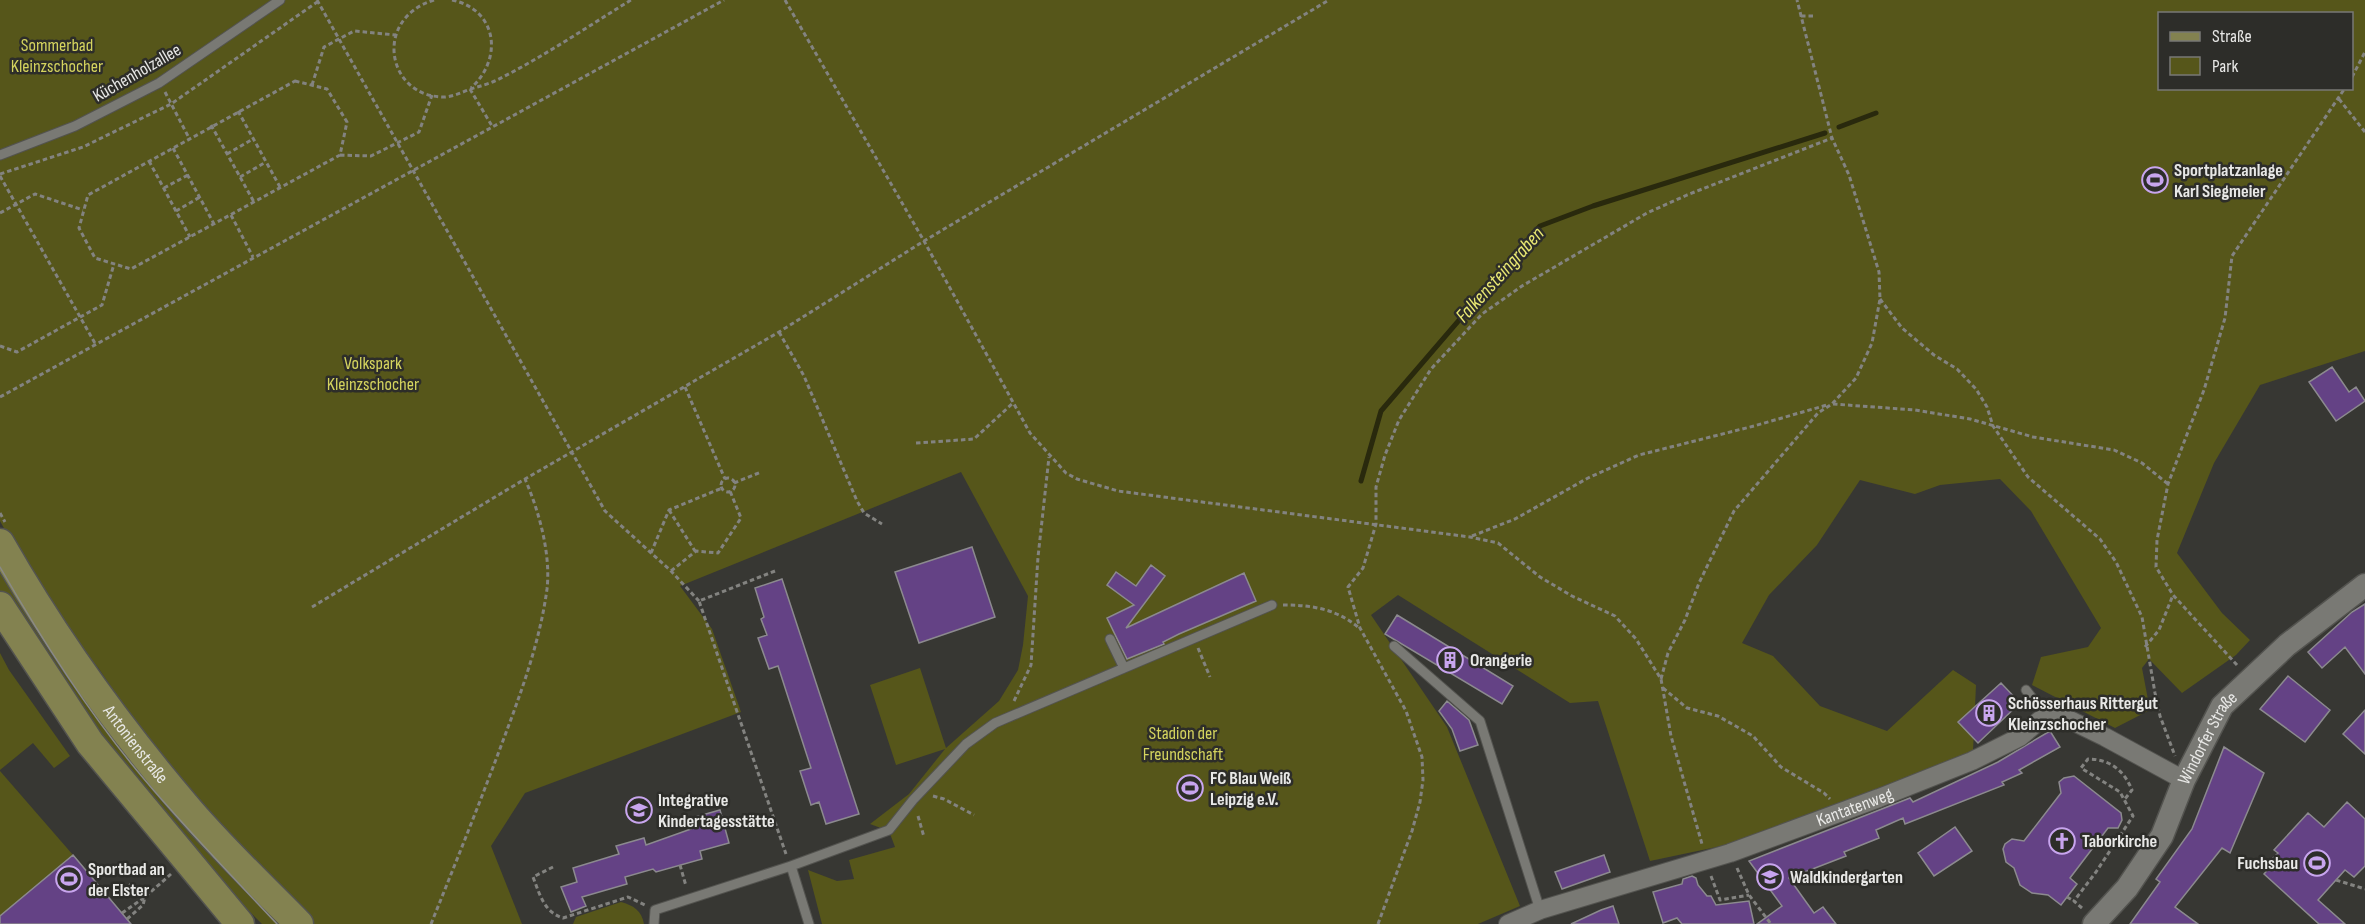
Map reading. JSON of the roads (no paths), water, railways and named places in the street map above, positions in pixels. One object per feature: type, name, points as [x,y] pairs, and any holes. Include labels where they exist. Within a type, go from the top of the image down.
[{"type":"main road","name":"Antonienstraße","points":[[0,543],[46,620],[119,723],[186,806],[299,924]]},
{"type":"main road","name":"Antonienstraße","points":[[0,606],[90,743],[238,923]]},
{"type":"street","name":"Windorfer Straße","points":[[2095,922],[2127,888],[2162,836],[2184,780],[2222,706],[2288,645],[2365,585]]},
{"type":"street","name":"Kantatenweg","points":[[1508,924],[1540,910],[1730,853],[1839,812],[1972,761],[2020,737],[2040,720],[2052,716]]},
{"type":"street","points":[[2052,716],[2070,720],[2184,780]]},
{"type":"lane","name":"Küchenholzallee","points":[[0,155],[75,126],[159,83],[280,0]]},
{"type":"lane","points":[[654,924],[655,910],[791,866],[889,831],[917,796],[966,744],[995,723],[1272,605]]},
{"type":"lane","points":[[1110,639],[1124,668]]},
{"type":"lane","points":[[1394,646],[1480,721],[1540,910]]},
{"type":"lane","points":[[2026,690],[2039,707],[2052,716]]},
{"type":"lane","points":[[791,866],[809,924]]},
{"type":"waterway","name":"Falkensteingraben","points":[[1839,127],[1876,113]]},
{"type":"waterway","name":"Falkensteingraben","points":[[1361,481],[1381,411],[1540,226],[1593,206],[1825,133]]},
{"type":"tram line","points":[[0,567],[32,622],[104,729],[176,816],[277,924]]},
{"type":"place","name":"Sportplatzanlage Karl Siegmeier","points":[[2155,180]]},
{"type":"place","name":"Orangerie","points":[[1450,660]]},
{"type":"place","name":"Schösserhaus Rittergut Kleinzschocher","points":[[1989,713]]},
{"type":"place","name":"FC Blau Weiß Leipzig e.V.","points":[[1190,788]]},
{"type":"place","name":"Integrative Kindertagesstätte","points":[[639,810]]},
{"type":"place","name":"Taborkirche","points":[[2062,841]]},
{"type":"place","name":"Fuchsbau","points":[[2317,863]]},
{"type":"place","name":"Waldkindergarten","points":[[1770,877]]},
{"type":"place","name":"Sportbad an der Elster","points":[[69,879]]},
{"type":"park label","name":"Sommerbad Kleinzschocher","points":[[57,55]]},
{"type":"park label","name":"Volkspark Kleinzschocher","points":[[373,373]]},
{"type":"park label","name":"Stadion der Freundschaft","points":[[1183,743]]}]
